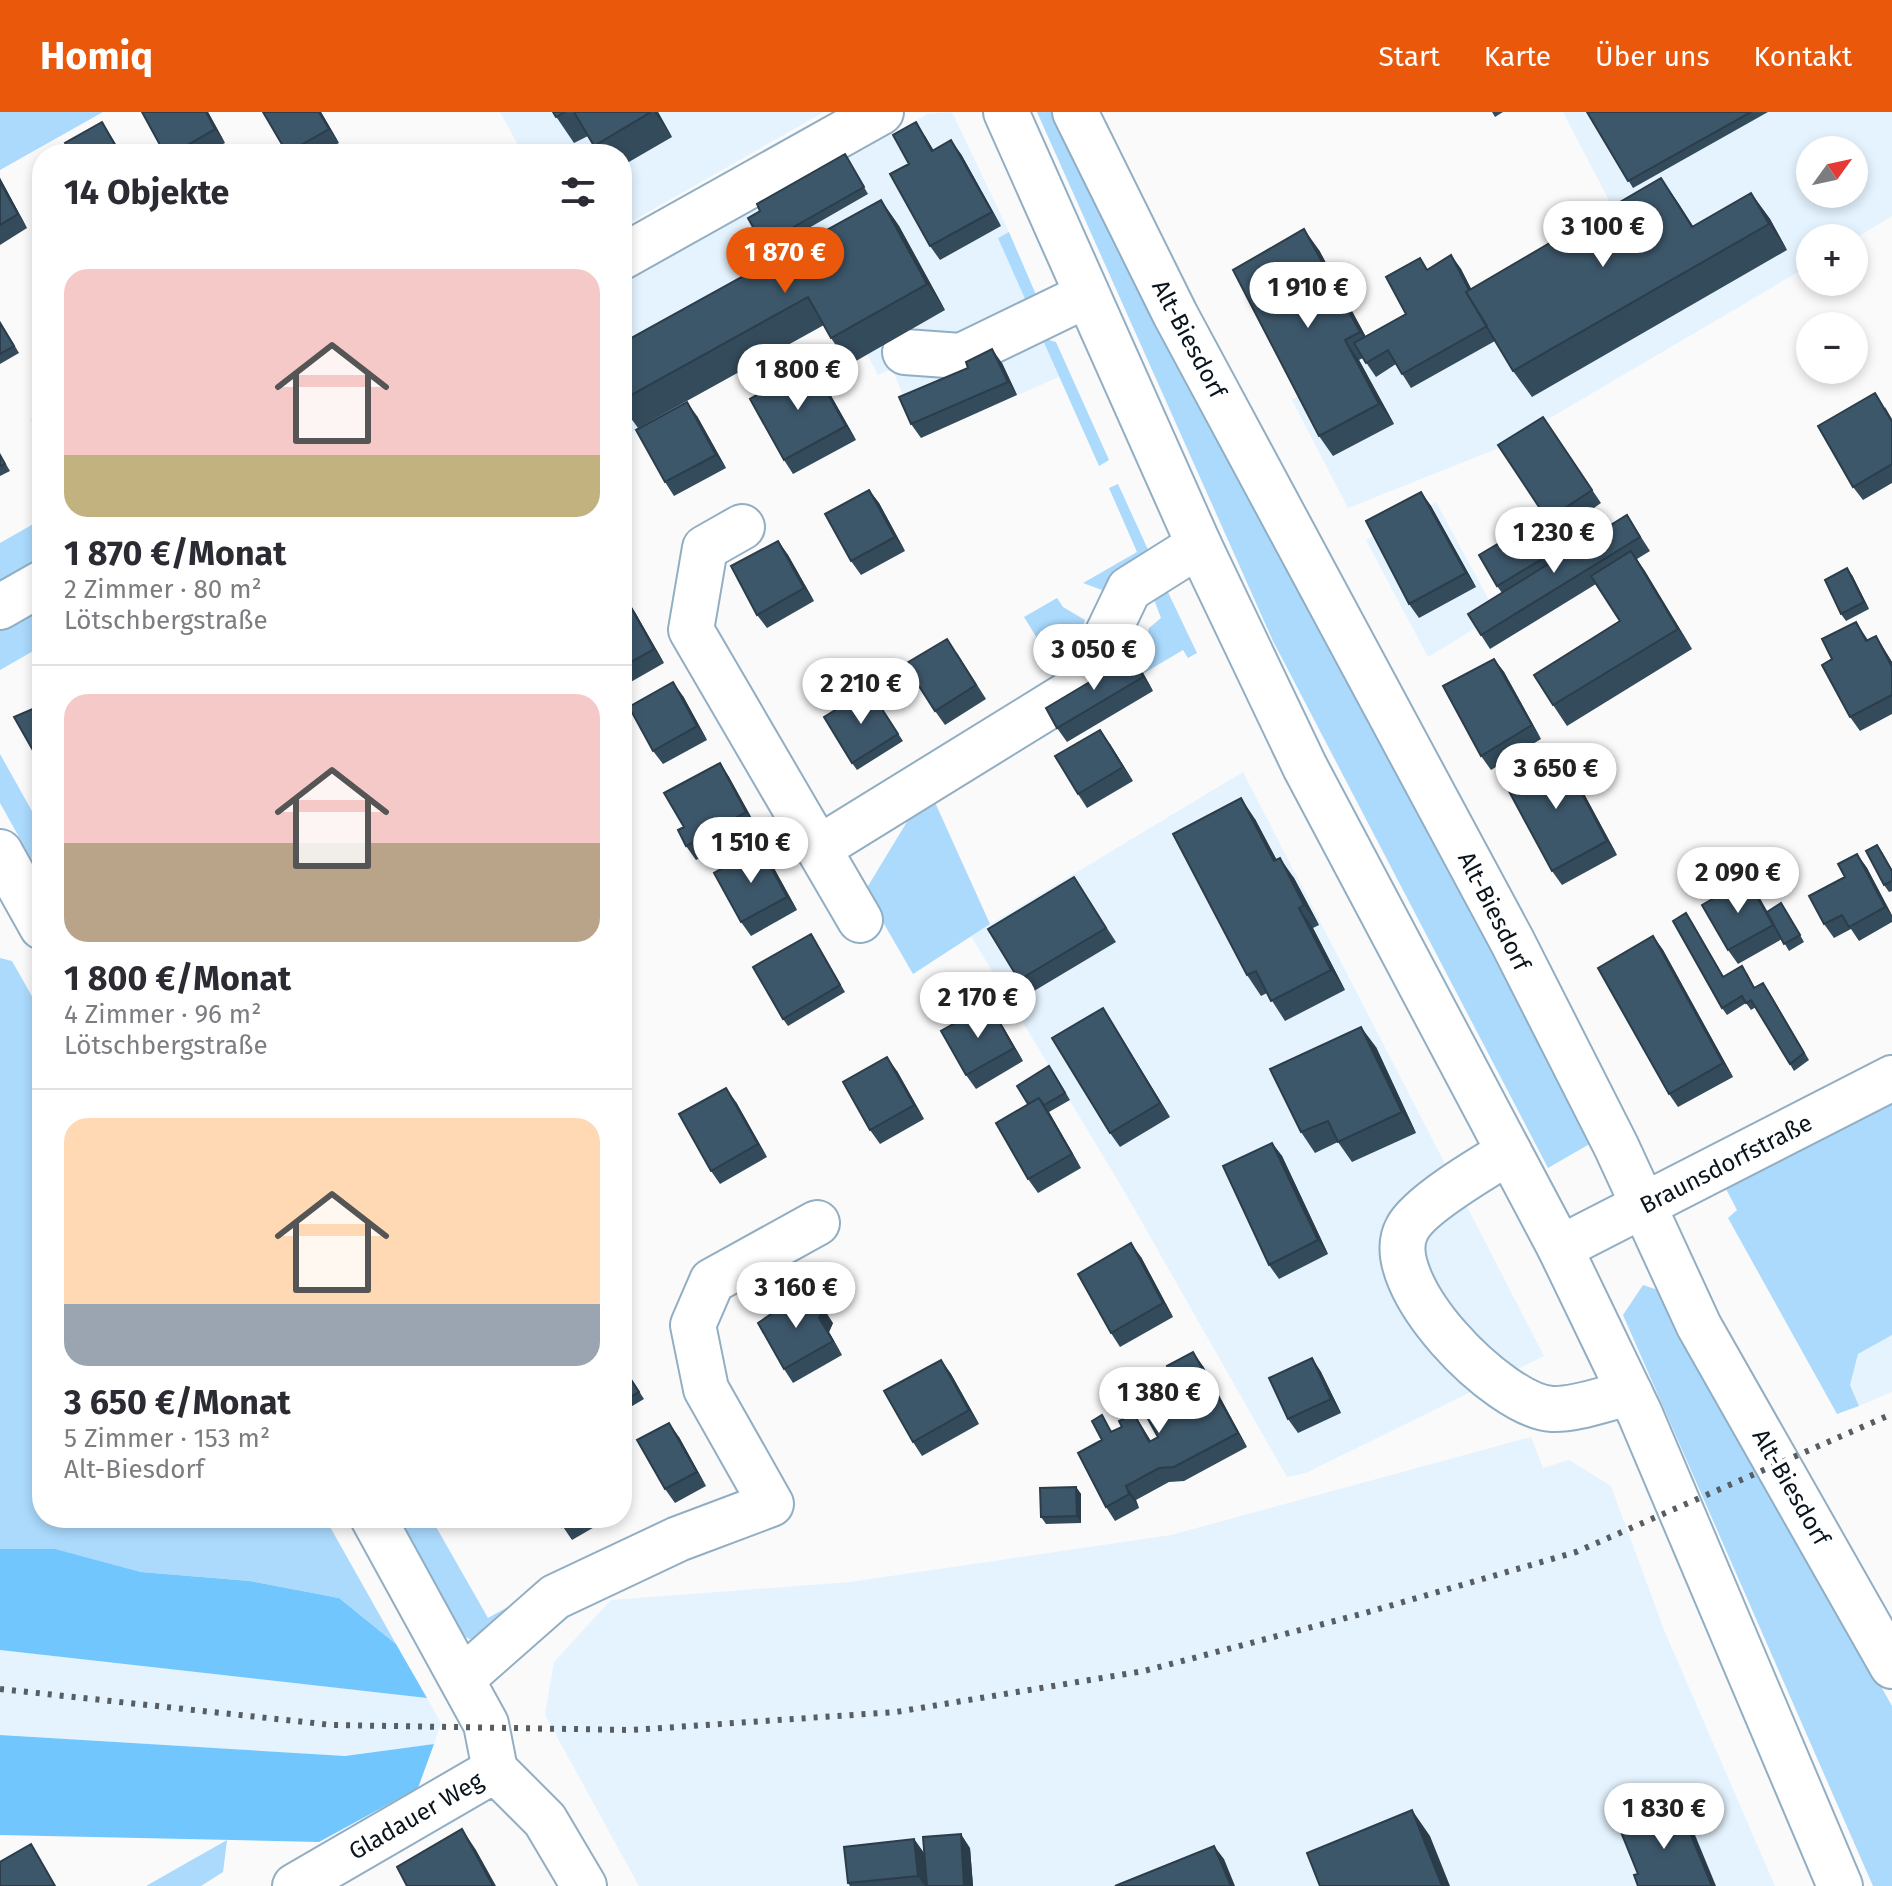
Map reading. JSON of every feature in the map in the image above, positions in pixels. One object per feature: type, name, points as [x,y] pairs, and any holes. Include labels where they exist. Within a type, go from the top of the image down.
[{"type":"main road","points":[[1006,112],[1199,545],[1305,767],[1560,1248],[1630,1393],[1840,1886]]},
{"type":"main road","name":"Alt-Biesdorf","points":[[1075,112],[1175,314],[1512,941],[1699,1326],[1892,1666]]},
{"type":"main road","points":[[632,251],[871,118]]},
{"type":"main road","points":[[905,352],[961,356],[1087,295]]},
{"type":"main road","points":[[742,527],[705,548],[691,630],[860,920]]},
{"type":"main road","points":[[819,848],[1083,685],[1129,589],[1199,545]]},
{"type":"main road","points":[[0,607],[32,589]]},
{"type":"main road","points":[[0,852],[32,909]]},
{"type":"main road","name":"Braunsdorfstraße","points":[[1560,1248],[1892,1078]]},
{"type":"main road","points":[[1509,1152],[1456,1183],[1407,1227],[1401,1250],[1423,1303],[1442,1332],[1513,1397],[1553,1409],[1630,1393]]},
{"type":"main road","points":[[463,1678],[555,1597],[678,1539],[771,1504],[706,1389],[693,1325],[712,1281],[817,1223]]},
{"type":"main road","points":[[379,1528],[486,1724],[495,1770],[545,1820],[584,1886]]},
{"type":"main road","name":"Gladauer Weg","points":[[295,1886],[495,1770]]},
{"type":"shaded area","points":[[0,112],[103,112],[46,144],[32,144],[32,152],[0,170]]},
{"type":"shaded area","points":[[500,112],[824,112],[632,221],[632,144],[518,144]]},
{"type":"shaded area","points":[[952,112],[1009,232],[999,237],[1059,377],[921,437],[892,369],[878,375],[867,354],[826,324],[632,431],[632,278],[928,114]]},
{"type":"shaded area","points":[[1037,112],[1051,112],[1119,251],[1593,1142],[1548,1168],[1273,641]]},
{"type":"shaded area","points":[[1563,112],[1892,112],[1892,216],[1868,231],[1868,224],[1796,224],[1796,273],[1499,448],[1348,508],[1292,400],[1616,214]]},
{"type":"shaded area","points":[[1009,232],[1037,297],[1030,310],[998,238]]},
{"type":"shaded area","points":[[1042,338],[1056,342],[1109,460],[1099,466]]},
{"type":"shaded area","points":[[1118,484],[1150,554],[1129,564],[1102,590],[1083,583],[1137,552],[1109,488]]},
{"type":"shaded area","points":[[1436,502],[1497,615],[1428,657],[1366,540]]},
{"type":"shaded area","points":[[32,525],[32,565],[0,583],[0,543]]},
{"type":"shaded area","points":[[1164,584],[1197,653],[1188,658],[1183,650],[933,798],[990,924],[913,974],[865,891],[922,797],[1108,661],[1137,669],[1149,628],[1161,618],[1150,589]]},
{"type":"shaded area","points":[[1057,598],[1063,607],[1085,620],[1070,668],[1059,674],[1024,617]]},
{"type":"shaded area","points":[[32,613],[32,652],[0,670],[0,631]]},
{"type":"shaded area","points":[[0,754],[32,811],[32,860],[0,803]]},
{"type":"shaded area","points":[[1243,772],[1544,1356],[1306,1473],[1287,1477],[1127,1196],[971,936]]},
{"type":"shaded area","points":[[0,958],[12,961],[32,996],[32,1528],[331,1528],[396,1644],[339,1598],[250,1581],[141,1572],[65,1552],[0,1550]]},
{"type":"shaded area","points":[[1892,1103],[1892,1335],[1858,1354],[1850,1385],[1859,1406],[1837,1414],[1728,1218],[1737,1210],[1726,1189]]},
{"type":"shaded area","points":[[1643,1285],[1658,1290],[1892,1706],[1892,1886],[1873,1886],[1623,1315]]},
{"type":"shaded area","points":[[1892,1335],[1892,1392],[1859,1406],[1850,1385],[1858,1354]]},
{"type":"shaded area","points":[[1531,1437],[1543,1468],[1569,1460],[1611,1486],[1664,1630],[1775,1886],[639,1886],[545,1715],[554,1662],[611,1600],[850,1582],[1171,1535]]},
{"type":"shaded area","points":[[400,1528],[437,1528],[488,1618],[549,1584],[474,1641],[459,1634]]},
{"type":"shaded area","points":[[0,1549],[55,1549],[141,1572],[250,1581],[339,1598],[396,1644],[427,1698],[0,1650]]},
{"type":"shaded area","points":[[0,1650],[427,1698],[441,1723],[434,1744],[345,1756],[0,1735]]},
{"type":"shaded area","points":[[0,1735],[345,1756],[434,1744],[418,1788],[319,1842],[0,1835]]},
{"type":"shaded area","points":[[227,1840],[223,1872],[201,1886],[146,1886]]},
{"type":"building","points":[[142,112],[206,112],[215,129],[189,144],[160,144]]},
{"type":"building","points":[[263,112],[319,112],[329,129],[303,144],[282,144]]},
{"type":"building","points":[[574,112],[651,112],[597,144],[593,144]]},
{"type":"building","points":[[1587,112],[1751,112],[1628,181]]},
{"type":"building","points":[[102,122],[114,144],[66,144]]},
{"type":"building","points":[[916,122],[932,151],[951,140],[992,212],[930,246],[890,174],[909,164],[893,135]]},
{"type":"building","points":[[845,154],[864,187],[776,237],[771,228],[758,236],[748,218],[760,211],[757,204]]},
{"type":"building","points":[[1661,178],[1692,227],[1751,193],[1769,224],[1513,371],[1466,292]]},
{"type":"building","points":[[0,182],[18,214],[0,225]]},
{"type":"building","points":[[881,200],[927,284],[831,338],[808,297],[632,394],[632,337]]},
{"type":"building","points":[[1304,229],[1360,332],[1345,340],[1379,404],[1319,436],[1233,270]]},
{"type":"building","points":[[1451,255],[1469,290],[1466,292],[1487,326],[1402,374],[1388,350],[1366,363],[1354,343],[1406,314],[1386,277],[1420,258],[1427,270]]},
{"type":"building","points":[[0,323],[14,346],[0,354]]},
{"type":"building","points":[[992,349],[1008,382],[911,424],[899,397],[968,368],[966,362]]},
{"type":"building","points":[[811,364],[846,426],[784,460],[750,399]]},
{"type":"building","points":[[1875,393],[1892,422],[1892,464],[1853,487],[1818,426]]},
{"type":"building","points":[[687,402],[716,455],[665,482],[636,430]]},
{"type":"building","points":[[1543,417],[1592,490],[1547,520],[1562,547],[1497,586],[1479,555],[1545,516],[1498,445]]},
{"type":"building","points":[[869,490],[895,537],[851,561],[825,514]]},
{"type":"building","points":[[1421,492],[1466,573],[1409,604],[1366,521]]},
{"type":"building","points":[[1627,515],[1640,537],[1481,635],[1468,614]]},
{"type":"building","points":[[778,541],[804,588],[757,615],[731,566]]},
{"type":"building","points":[[1631,551],[1678,629],[1553,705],[1534,675],[1620,621],[1591,576]]},
{"type":"building","points":[[1847,568],[1864,602],[1841,614],[1825,580]]},
{"type":"building","points":[[632,609],[654,649],[632,661]]},
{"type":"building","points":[[1856,622],[1866,641],[1876,636],[1892,667],[1892,695],[1850,717],[1822,665],[1832,659],[1822,639]]},
{"type":"building","points":[[947,639],[976,685],[935,711],[905,664]]},
{"type":"building","points":[[1132,657],[1143,677],[1057,728],[1046,708]]},
{"type":"building","points":[[1494,659],[1532,725],[1481,756],[1443,686]]},
{"type":"building","points":[[673,682],[697,726],[653,751],[632,712],[632,705]]},
{"type":"building","points":[[869,689],[898,734],[852,763],[824,717]]},
{"type":"building","points":[[32,709],[32,749],[14,717]]},
{"type":"building","points":[[1100,730],[1123,767],[1078,794],[1055,756]]},
{"type":"building","points":[[1560,752],[1607,841],[1552,871],[1504,782]]},
{"type":"building","points":[[720,763],[746,812],[686,846],[678,830],[684,827],[664,793]]},
{"type":"building","points":[[1241,798],[1274,861],[1280,858],[1304,905],[1299,908],[1331,970],[1271,1001],[1256,971],[1247,975],[1173,834]]},
{"type":"building","points":[[1877,845],[1892,871],[1892,881],[1884,885],[1866,851]]},
{"type":"building","points":[[760,847],[787,897],[741,922],[714,873]]},
{"type":"building","points":[[1857,854],[1885,907],[1849,927],[1842,915],[1824,924],[1809,896],[1845,877],[1838,864]]},
{"type":"building","points":[[1775,856],[1789,880],[1774,889],[1760,864]]},
{"type":"building","points":[[1074,877],[1106,928],[1019,980],[988,929]]},
{"type":"building","points":[[1747,879],[1773,925],[1728,950],[1702,905]]},
{"type":"building","points":[[1781,903],[1800,935],[1784,944],[1767,912]]},
{"type":"building","points":[[1686,913],[1723,977],[1742,966],[1754,988],[1763,983],[1804,1053],[1790,1064],[1751,1000],[1746,1003],[1742,996],[1722,1008],[1673,921]]},
{"type":"building","points":[[811,934],[840,985],[783,1019],[753,967]]},
{"type":"building","points":[[1653,936],[1723,1063],[1669,1094],[1598,968]]},
{"type":"building","points":[[989,1004],[1014,1048],[966,1075],[941,1031]]},
{"type":"building","points":[[1103,1008],[1160,1103],[1110,1133],[1052,1038]]},
{"type":"building","points":[[1361,1027],[1402,1112],[1338,1142],[1328,1121],[1301,1132],[1270,1069]]},
{"type":"building","points":[[887,1057],[914,1105],[870,1130],[843,1082]]},
{"type":"building","points":[[1049,1066],[1065,1093],[1044,1105],[1039,1098],[1028,1104],[1017,1086]]},
{"type":"building","points":[[726,1088],[758,1144],[711,1171],[679,1114]]},
{"type":"building","points":[[1039,1098],[1072,1154],[1028,1179],[996,1123]]},
{"type":"building","points":[[1272,1143],[1318,1240],[1269,1265],[1223,1166]]},
{"type":"building","points":[[1131,1243],[1163,1303],[1111,1333],[1078,1274]]},
{"type":"building","points":[[804,1292],[815,1295],[823,1309],[819,1318],[833,1341],[784,1369],[758,1323]]},
{"type":"building","points":[[1193,1352],[1238,1433],[1174,1467],[1159,1468],[1126,1486],[1129,1494],[1106,1507],[1078,1453],[1102,1440],[1092,1421],[1102,1415],[1111,1432],[1122,1427],[1119,1421],[1134,1414],[1149,1442],[1158,1437],[1148,1419],[1183,1399],[1167,1366]]},
{"type":"building","points":[[1312,1358],[1331,1399],[1288,1419],[1269,1378]]},
{"type":"building","points":[[941,1360],[969,1410],[913,1442],[884,1391]]},
{"type":"building","points":[[632,1381],[639,1392],[632,1396]]},
{"type":"building","points":[[669,1423],[697,1472],[665,1489],[637,1440]]},
{"type":"building","points":[[1076,1487],[1077,1516],[1041,1517],[1040,1488]]},
{"type":"building","points":[[1678,1804],[1712,1886],[1638,1886],[1634,1875],[1638,1874],[1619,1827]]},
{"type":"building","points":[[1412,1810],[1442,1886],[1320,1886],[1307,1853]]},
{"type":"building","points":[[462,1829],[493,1886],[407,1886],[397,1867]]},
{"type":"building","points":[[961,1834],[964,1886],[927,1886],[923,1837]]},
{"type":"building","points":[[914,1839],[918,1876],[848,1883],[844,1847]]},
{"type":"building","points":[[31,1844],[55,1886],[0,1886],[0,1862]]},
{"type":"building","points":[[1214,1846],[1231,1886],[1115,1886]]},
{"type":"railway","points":[[0,1689],[332,1725],[632,1730],[896,1712],[1144,1671],[1365,1613],[1576,1552],[1892,1414]]}]
